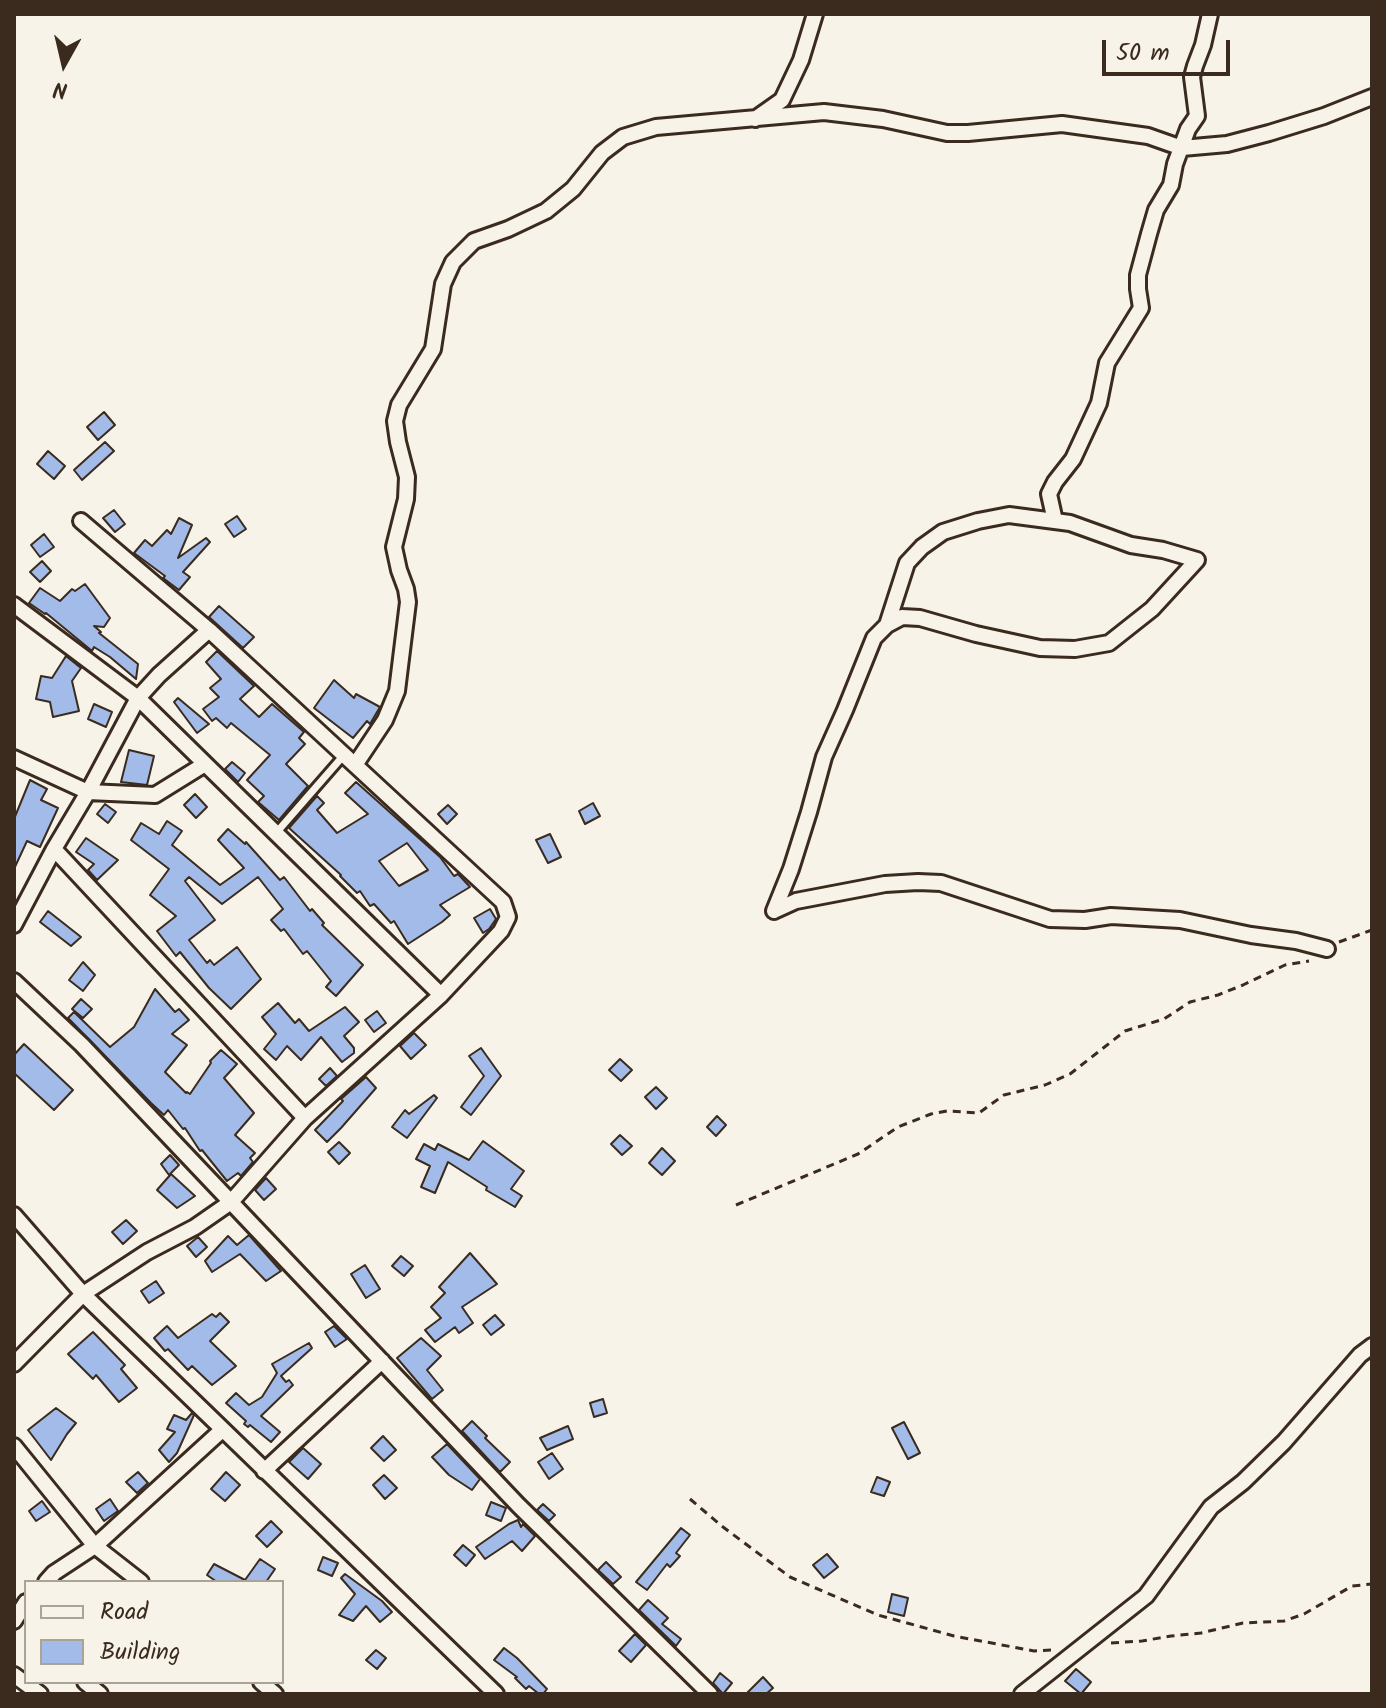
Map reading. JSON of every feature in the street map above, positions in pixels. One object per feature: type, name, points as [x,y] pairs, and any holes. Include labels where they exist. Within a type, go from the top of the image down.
[{"type":"street","points":[[755,119],[782,100],[801,60],[815,14]]},
{"type":"street","points":[[1055,521],[1049,494],[1073,459],[1099,403],[1107,363],[1141,308],[1138,275],[1156,210],[1171,185],[1188,129],[1197,116],[1192,77],[1210,14]]},
{"type":"street","points":[[355,765],[385,720],[397,691],[408,602],[394,547],[406,499],[407,477],[395,421],[399,405],[433,349],[443,284],[453,262],[474,241],[546,211],[573,189],[602,153],[623,137],[656,127],[824,112],[883,119],[947,133],[1062,124],[1148,136],[1182,148],[1227,144],[1269,133],[1372,97]]},
{"type":"street","points":[[887,625],[907,563],[943,532],[978,521],[1009,515],[1070,523],[1131,545],[1197,560],[1152,609],[1109,643],[1075,649],[1040,648],[920,618],[902,617],[887,625],[874,638],[824,757],[791,869],[774,911],[796,901],[885,884],[941,883],[1050,919],[1085,920],[1111,916],[1180,920],[1327,949]]},
{"type":"street","points":[[14,1364],[83,1294],[231,1202],[305,1118],[441,995],[501,931],[508,917],[503,902],[209,630],[81,521]]},
{"type":"street","points":[[14,605],[138,698],[441,995]]},
{"type":"street","points":[[14,925],[138,698],[209,630]]},
{"type":"street","points":[[14,758],[88,792],[155,795],[205,764]]},
{"type":"street","points":[[54,849],[305,1118]]},
{"type":"street","points":[[14,981],[82,1045],[518,1505],[710,1694]]},
{"type":"street","points":[[14,1215],[83,1294],[496,1694]]},
{"type":"street","points":[[1022,1694],[1146,1596],[1211,1507],[1243,1482],[1284,1442],[1360,1355],[1372,1346]]},
{"type":"street","points":[[264,1471],[382,1361]]},
{"type":"street","points":[[48,1580],[95,1546],[222,1430]]},
{"type":"street","points":[[14,1446],[95,1546],[136,1580]]},
{"type":"lane","points":[[276,833],[344,755]]},
{"type":"path","points":[[736,1205],[858,1154],[898,1127],[931,1114],[947,1111],[979,1113],[1004,1095],[1045,1085],[1070,1074],[1125,1031],[1164,1019],[1190,1002],[1218,995],[1285,965],[1307,962],[1336,944],[1372,930]]},
{"type":"path","points":[[690,1499],[790,1577],[878,1615],[954,1636],[1034,1651],[1142,1641],[1201,1633],[1243,1623],[1284,1621],[1304,1614],[1352,1586],[1372,1584]]},
{"type":"building","points":[[104,412],[115,425],[98,440],[87,427]]},
{"type":"building","points":[[105,442],[114,451],[82,480],[74,470]]},
{"type":"building","points":[[48,451],[65,466],[54,479],[37,464]]},
{"type":"building","points":[[114,510],[125,524],[115,532],[103,518]]},
{"type":"building","points":[[237,516],[246,529],[234,537],[225,524]]},
{"type":"building","points":[[179,518],[192,525],[178,558],[206,538],[210,542],[183,572],[190,577],[179,590],[134,553],[145,540],[152,546],[167,530],[171,534]]},
{"type":"building","points":[[44,534],[54,547],[40,557],[31,545]]},
{"type":"building","points":[[42,561],[51,571],[40,582],[30,572]]},
{"type":"building","points":[[85,584],[110,618],[104,627],[94,626],[138,664],[136,679],[110,657],[94,647],[92,651],[29,603],[40,588],[60,601],[72,589],[75,591]]},
{"type":"building","points":[[219,606],[254,637],[243,648],[209,617]]},
{"type":"building","points":[[217,651],[254,686],[240,699],[259,717],[272,704],[304,732],[299,738],[305,744],[286,764],[308,786],[279,820],[258,802],[264,796],[247,780],[270,755],[231,723],[227,728],[216,718],[212,721],[203,709],[219,697],[210,688],[221,679],[206,662]]},
{"type":"building","points":[[66,656],[81,668],[72,681],[79,711],[53,717],[50,702],[36,699],[41,676],[52,678]]},
{"type":"building","points":[[334,680],[354,698],[356,694],[380,707],[370,724],[367,721],[353,738],[314,708]]},
{"type":"building","points":[[178,698],[209,724],[197,733],[174,702]]},
{"type":"building","points":[[94,704],[112,712],[106,727],[88,719]]},
{"type":"building","points":[[129,750],[154,756],[147,785],[121,782]]},
{"type":"building","points":[[232,762],[245,773],[238,782],[225,769]]},
{"type":"building","points":[[30,780],[47,789],[41,800],[58,808],[40,847],[27,841],[14,869],[14,819]]},
{"type":"building","points":[[356,782],[440,857],[454,876],[458,874],[470,887],[440,905],[450,915],[408,944],[394,921],[391,923],[374,904],[370,906],[360,891],[357,893],[289,828],[317,796],[324,803],[317,810],[337,833],[368,814],[345,793]],"holes":[[[407,843],[428,870],[399,886],[379,861]]]},
{"type":"building","points":[[195,794],[207,807],[196,818],[184,805]]},
{"type":"building","points":[[593,803],[600,816],[585,824],[579,811]]},
{"type":"building","points":[[105,804],[116,812],[108,823],[97,814]]},
{"type":"building","points":[[448,805],[457,814],[447,824],[438,814]]},
{"type":"building","points":[[167,821],[182,831],[172,845],[220,885],[244,868],[218,840],[228,829],[246,842],[280,880],[284,877],[310,911],[312,909],[324,923],[322,925],[363,965],[336,996],[326,987],[331,981],[307,951],[303,954],[284,929],[281,931],[271,920],[283,909],[258,877],[222,904],[189,877],[185,881],[215,920],[189,940],[207,963],[210,960],[214,965],[237,947],[261,979],[231,1009],[180,952],[176,956],[157,931],[176,916],[150,895],[169,869],[131,840],[141,823],[159,834]]},
{"type":"building","points":[[550,834],[561,857],[548,863],[536,840]]},
{"type":"building","points":[[86,838],[118,860],[97,880],[88,870],[94,864],[76,852]]},
{"type":"building","points":[[490,909],[496,919],[483,933],[474,918]]},
{"type":"building","points":[[48,911],[81,937],[71,946],[40,922]]},
{"type":"building","points":[[83,962],[95,975],[83,991],[69,980]]},
{"type":"building","points":[[155,989],[175,1012],[179,1009],[189,1020],[172,1034],[187,1045],[165,1072],[186,1093],[190,1094],[210,1061],[221,1050],[237,1064],[224,1078],[254,1113],[235,1135],[255,1153],[250,1158],[253,1162],[241,1176],[238,1173],[227,1181],[168,1110],[164,1115],[68,1018],[74,1012],[110,1047],[134,1027]]},
{"type":"building","points":[[81,999],[92,1009],[83,1018],[72,1009]]},
{"type":"building","points":[[278,1003],[295,1023],[299,1019],[309,1031],[345,1007],[359,1022],[344,1036],[354,1048],[354,1053],[342,1062],[321,1037],[301,1060],[287,1046],[276,1060],[264,1049],[276,1034],[262,1017]]},
{"type":"building","points":[[377,1011],[386,1023],[374,1032],[365,1020]]},
{"type":"building","points":[[414,1033],[426,1045],[411,1059],[400,1046]]},
{"type":"building","points":[[24,1044],[73,1090],[54,1110],[14,1073],[14,1055]]},
{"type":"building","points":[[481,1048],[501,1076],[471,1115],[461,1107],[484,1076],[469,1056]]},
{"type":"building","points":[[620,1059],[632,1070],[621,1081],[609,1070]]},
{"type":"building","points":[[330,1068],[337,1076],[326,1086],[319,1079]]},
{"type":"building","points":[[366,1077],[376,1088],[327,1142],[315,1130],[343,1101],[341,1099]]},
{"type":"building","points":[[656,1087],[667,1098],[656,1109],[645,1097]]},
{"type":"building","points":[[434,1095],[437,1098],[407,1138],[392,1127],[405,1110],[409,1114]]},
{"type":"building","points":[[717,1116],[726,1125],[716,1136],[707,1127]]},
{"type":"building","points":[[620,1135],[632,1146],[622,1155],[611,1144]]},
{"type":"building","points":[[483,1141],[524,1171],[511,1189],[522,1196],[515,1207],[448,1162],[435,1193],[421,1187],[430,1166],[416,1159],[424,1144],[435,1150],[438,1144],[469,1160]]},
{"type":"building","points":[[339,1142],[350,1153],[339,1164],[328,1152]]},
{"type":"building","points":[[662,1148],[675,1161],[662,1175],[649,1163]]},
{"type":"building","points":[[170,1155],[179,1165],[169,1175],[161,1164]]},
{"type":"building","points":[[171,1174],[195,1196],[177,1208],[157,1190]]},
{"type":"building","points":[[266,1178],[276,1189],[264,1200],[255,1190]]},
{"type":"building","points":[[126,1220],[137,1231],[123,1244],[112,1232]]},
{"type":"building","points":[[249,1235],[281,1271],[266,1281],[240,1254],[212,1272],[205,1261],[228,1236],[237,1245]]},
{"type":"building","points":[[198,1237],[207,1247],[196,1257],[187,1246]]},
{"type":"building","points":[[470,1253],[497,1284],[462,1307],[473,1323],[459,1333],[455,1327],[435,1342],[425,1330],[441,1318],[431,1307],[445,1293],[439,1287]]},
{"type":"building","points":[[401,1256],[413,1266],[404,1276],[392,1266]]},
{"type":"building","points":[[365,1265],[380,1289],[366,1298],[351,1274]]},
{"type":"building","points":[[156,1281],[164,1293],[149,1303],[141,1291]]},
{"type":"building","points":[[220,1313],[229,1322],[210,1341],[236,1366],[212,1385],[192,1366],[188,1370],[154,1338],[167,1326],[178,1338],[212,1314],[216,1317]]},
{"type":"building","points":[[495,1315],[504,1325],[491,1335],[483,1325]]},
{"type":"building","points":[[334,1326],[347,1339],[335,1347],[325,1332]]},
{"type":"building","points":[[93,1332],[125,1365],[121,1369],[137,1388],[119,1402],[96,1375],[93,1379],[68,1354]]},
{"type":"building","points":[[421,1338],[441,1356],[427,1370],[443,1390],[432,1399],[397,1358]]},
{"type":"building","points":[[309,1343],[312,1348],[281,1376],[293,1385],[261,1416],[280,1432],[271,1442],[250,1425],[244,1424],[246,1421],[226,1403],[236,1393],[249,1405],[262,1397],[277,1373],[272,1364]]},
{"type":"building","points":[[603,1399],[607,1413],[594,1417],[590,1403]]},
{"type":"building","points":[[56,1408],[76,1423],[51,1460],[28,1430]]},
{"type":"building","points":[[192,1413],[194,1415],[177,1453],[169,1462],[159,1450],[175,1432],[167,1429],[174,1415],[186,1420]]},
{"type":"building","points":[[472,1421],[510,1462],[500,1472],[462,1431]]},
{"type":"building","points":[[904,1422],[920,1453],[908,1459],[892,1428]]},
{"type":"building","points":[[568,1426],[573,1439],[547,1450],[540,1438]]},
{"type":"building","points":[[383,1436],[396,1450],[384,1461],[371,1448]]},
{"type":"building","points":[[447,1444],[480,1479],[472,1490],[449,1475],[432,1457]]},
{"type":"building","points":[[303,1448],[321,1464],[308,1479],[289,1462]]},
{"type":"building","points":[[552,1453],[563,1469],[549,1479],[538,1462]]},
{"type":"building","points":[[138,1472],[148,1483],[137,1493],[126,1482]]},
{"type":"building","points":[[226,1472],[240,1485],[225,1501],[211,1489]]},
{"type":"building","points":[[384,1475],[397,1488],[385,1499],[373,1485]]},
{"type":"building","points":[[877,1477],[890,1482],[884,1496],[871,1492]]},
{"type":"building","points":[[110,1499],[118,1511],[104,1521],[96,1509]]},
{"type":"building","points":[[42,1501],[50,1512],[36,1521],[29,1511]]},
{"type":"building","points":[[491,1502],[506,1508],[501,1521],[486,1515]]},
{"type":"building","points":[[543,1504],[555,1515],[549,1521],[537,1510]]},
{"type":"building","points":[[518,1520],[521,1527],[523,1524],[535,1536],[522,1551],[512,1541],[485,1559],[476,1547]]},
{"type":"building","points":[[271,1521],[282,1532],[267,1547],[256,1536]]},
{"type":"building","points":[[681,1528],[690,1535],[676,1553],[680,1556],[670,1567],[667,1564],[647,1590],[636,1582]]},
{"type":"building","points":[[463,1545],[475,1555],[466,1566],[454,1555]]},
{"type":"building","points":[[827,1554],[838,1567],[824,1578],[813,1565]]},
{"type":"building","points":[[323,1557],[338,1563],[332,1576],[318,1570]]},
{"type":"building","points":[[260,1559],[275,1569],[267,1580],[245,1580]]},
{"type":"building","points":[[606,1562],[621,1577],[613,1584],[598,1570]]},
{"type":"building","points":[[214,1564],[245,1580],[214,1580],[207,1575]]},
{"type":"building","points":[[345,1574],[392,1612],[380,1622],[366,1606],[353,1621],[339,1615],[355,1594],[341,1578]]},
{"type":"building","points":[[892,1594],[908,1598],[904,1616],[888,1612]]},
{"type":"building","points":[[648,1600],[668,1618],[662,1624],[681,1639],[676,1646],[639,1610]]},
{"type":"building","points":[[635,1634],[646,1645],[631,1662],[619,1651]]},
{"type":"building","points":[[504,1648],[547,1689],[543,1694],[529,1686],[526,1689],[517,1677],[494,1660]]},
{"type":"building","points":[[376,1650],[386,1658],[377,1669],[366,1660]]},
{"type":"building","points":[[1076,1669],[1091,1682],[1081,1694],[1065,1681]]},
{"type":"building","points":[[720,1673],[732,1683],[723,1694],[713,1683]]},
{"type":"building","points":[[763,1677],[773,1688],[766,1694],[746,1694]]}]
